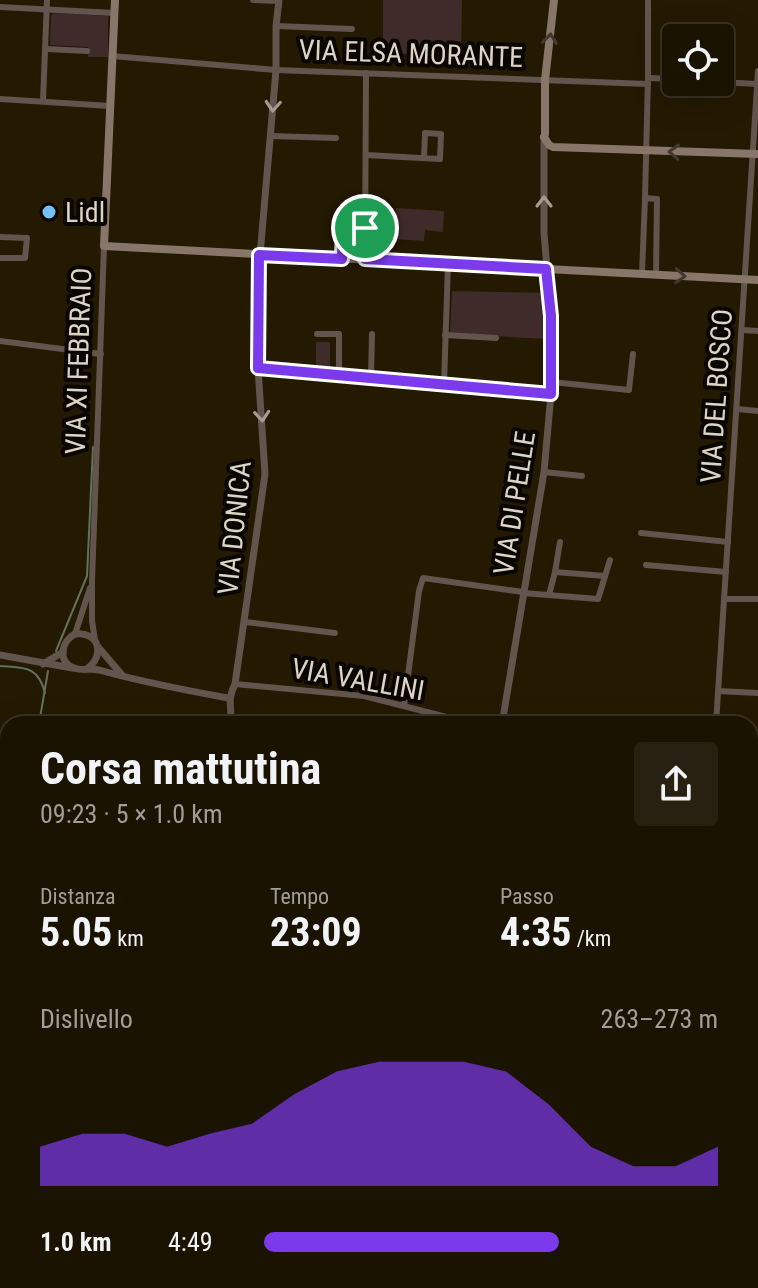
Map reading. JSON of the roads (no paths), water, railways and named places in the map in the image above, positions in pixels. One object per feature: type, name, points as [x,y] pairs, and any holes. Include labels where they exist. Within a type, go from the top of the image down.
[{"type":"main road","name":"VIA XI FEBBRAIO","points":[[104,246],[115,0]]},
{"type":"main road","name":"VIA DI PELLE","points":[[544,136],[545,80],[554,0]]},
{"type":"main road","points":[[544,136],[553,147],[755,154]]},
{"type":"main road","points":[[104,246],[535,269],[546,265],[643,270],[758,280]]},
{"type":"street","points":[[43,101],[47,0]]},
{"type":"street","points":[[253,0],[279,1]]},
{"type":"street","points":[[643,270],[648,0]]},
{"type":"street","name":"VIA DONICA","points":[[228,698],[235,684],[265,474],[258,368],[259,255],[276,70],[279,1]]},
{"type":"street","points":[[0,7],[114,13]]},
{"type":"street","points":[[276,26],[352,29]]},
{"type":"street","points":[[46,49],[87,51]]},
{"type":"street","name":"VIA ELSA MORANTE","points":[[112,56],[276,70],[545,80],[662,80]]},
{"type":"street","name":"VIA DEL BOSCO","points":[[716,716],[758,71]]},
{"type":"street","points":[[365,259],[366,73]]},
{"type":"street","points":[[734,83],[757,84]]},
{"type":"street","points":[[0,99],[110,106]]},
{"type":"street","points":[[366,155],[440,159],[441,134],[425,133],[424,158]]},
{"type":"street","points":[[270,136],[336,138]]},
{"type":"street","name":"VIA DI PELLE","points":[[503,716],[544,472],[552,382],[544,136]]},
{"type":"street","points":[[645,198],[657,199],[656,271]]},
{"type":"street","points":[[342,259],[343,227],[365,228]]},
{"type":"street","points":[[0,237],[27,238],[25,258],[0,258]]},
{"type":"street","name":"VIA XI FEBBRAIO","points":[[97,644],[92,621],[92,581],[104,246]]},
{"type":"street","points":[[748,248],[758,249]]},
{"type":"street","points":[[444,384],[448,264]]},
{"type":"street","points":[[742,330],[758,331]]},
{"type":"street","points":[[317,334],[339,334],[339,374]]},
{"type":"street","points":[[371,377],[372,334]]},
{"type":"street","points":[[445,335],[496,338]]},
{"type":"street","points":[[0,341],[101,354]]},
{"type":"street","points":[[552,382],[629,390],[633,354]]},
{"type":"street","points":[[258,368],[551,394]]},
{"type":"street","points":[[737,409],[758,411]]},
{"type":"street","points":[[544,472],[582,476]]},
{"type":"street","points":[[641,533],[728,542]]},
{"type":"street","points":[[549,595],[560,542]]},
{"type":"street","points":[[404,706],[423,578],[523,593],[598,599],[610,560]]},
{"type":"street","points":[[646,565],[726,572]]},
{"type":"street","points":[[555,572],[605,576]]},
{"type":"street","name":"VIA XI FEBBRAIO","points":[[75,634],[92,581]]},
{"type":"street","points":[[724,599],[758,599]]},
{"type":"street","points":[[245,622],[335,633]]},
{"type":"street","points":[[76,669],[67,663],[63,652],[65,642],[75,634],[88,635],[123,677]]},
{"type":"street","points":[[88,668],[96,661],[97,644]]},
{"type":"street","points":[[43,664],[63,652]]},
{"type":"street","points":[[0,655],[76,669],[88,668],[143,683],[228,698],[231,716]]},
{"type":"street","name":"VIA VALLINI","points":[[235,684],[364,696],[443,716]]},
{"type":"street","points":[[718,691],[758,693]]},
{"type":"waterway","points":[[56,651],[87,576],[93,447]]},
{"type":"waterway","points":[[0,666],[29,670],[38,677],[45,693]]},
{"type":"waterway","points":[[40,716],[48,671]]},
{"type":"place","name":"Lidl","points":[[49,212]]}]
